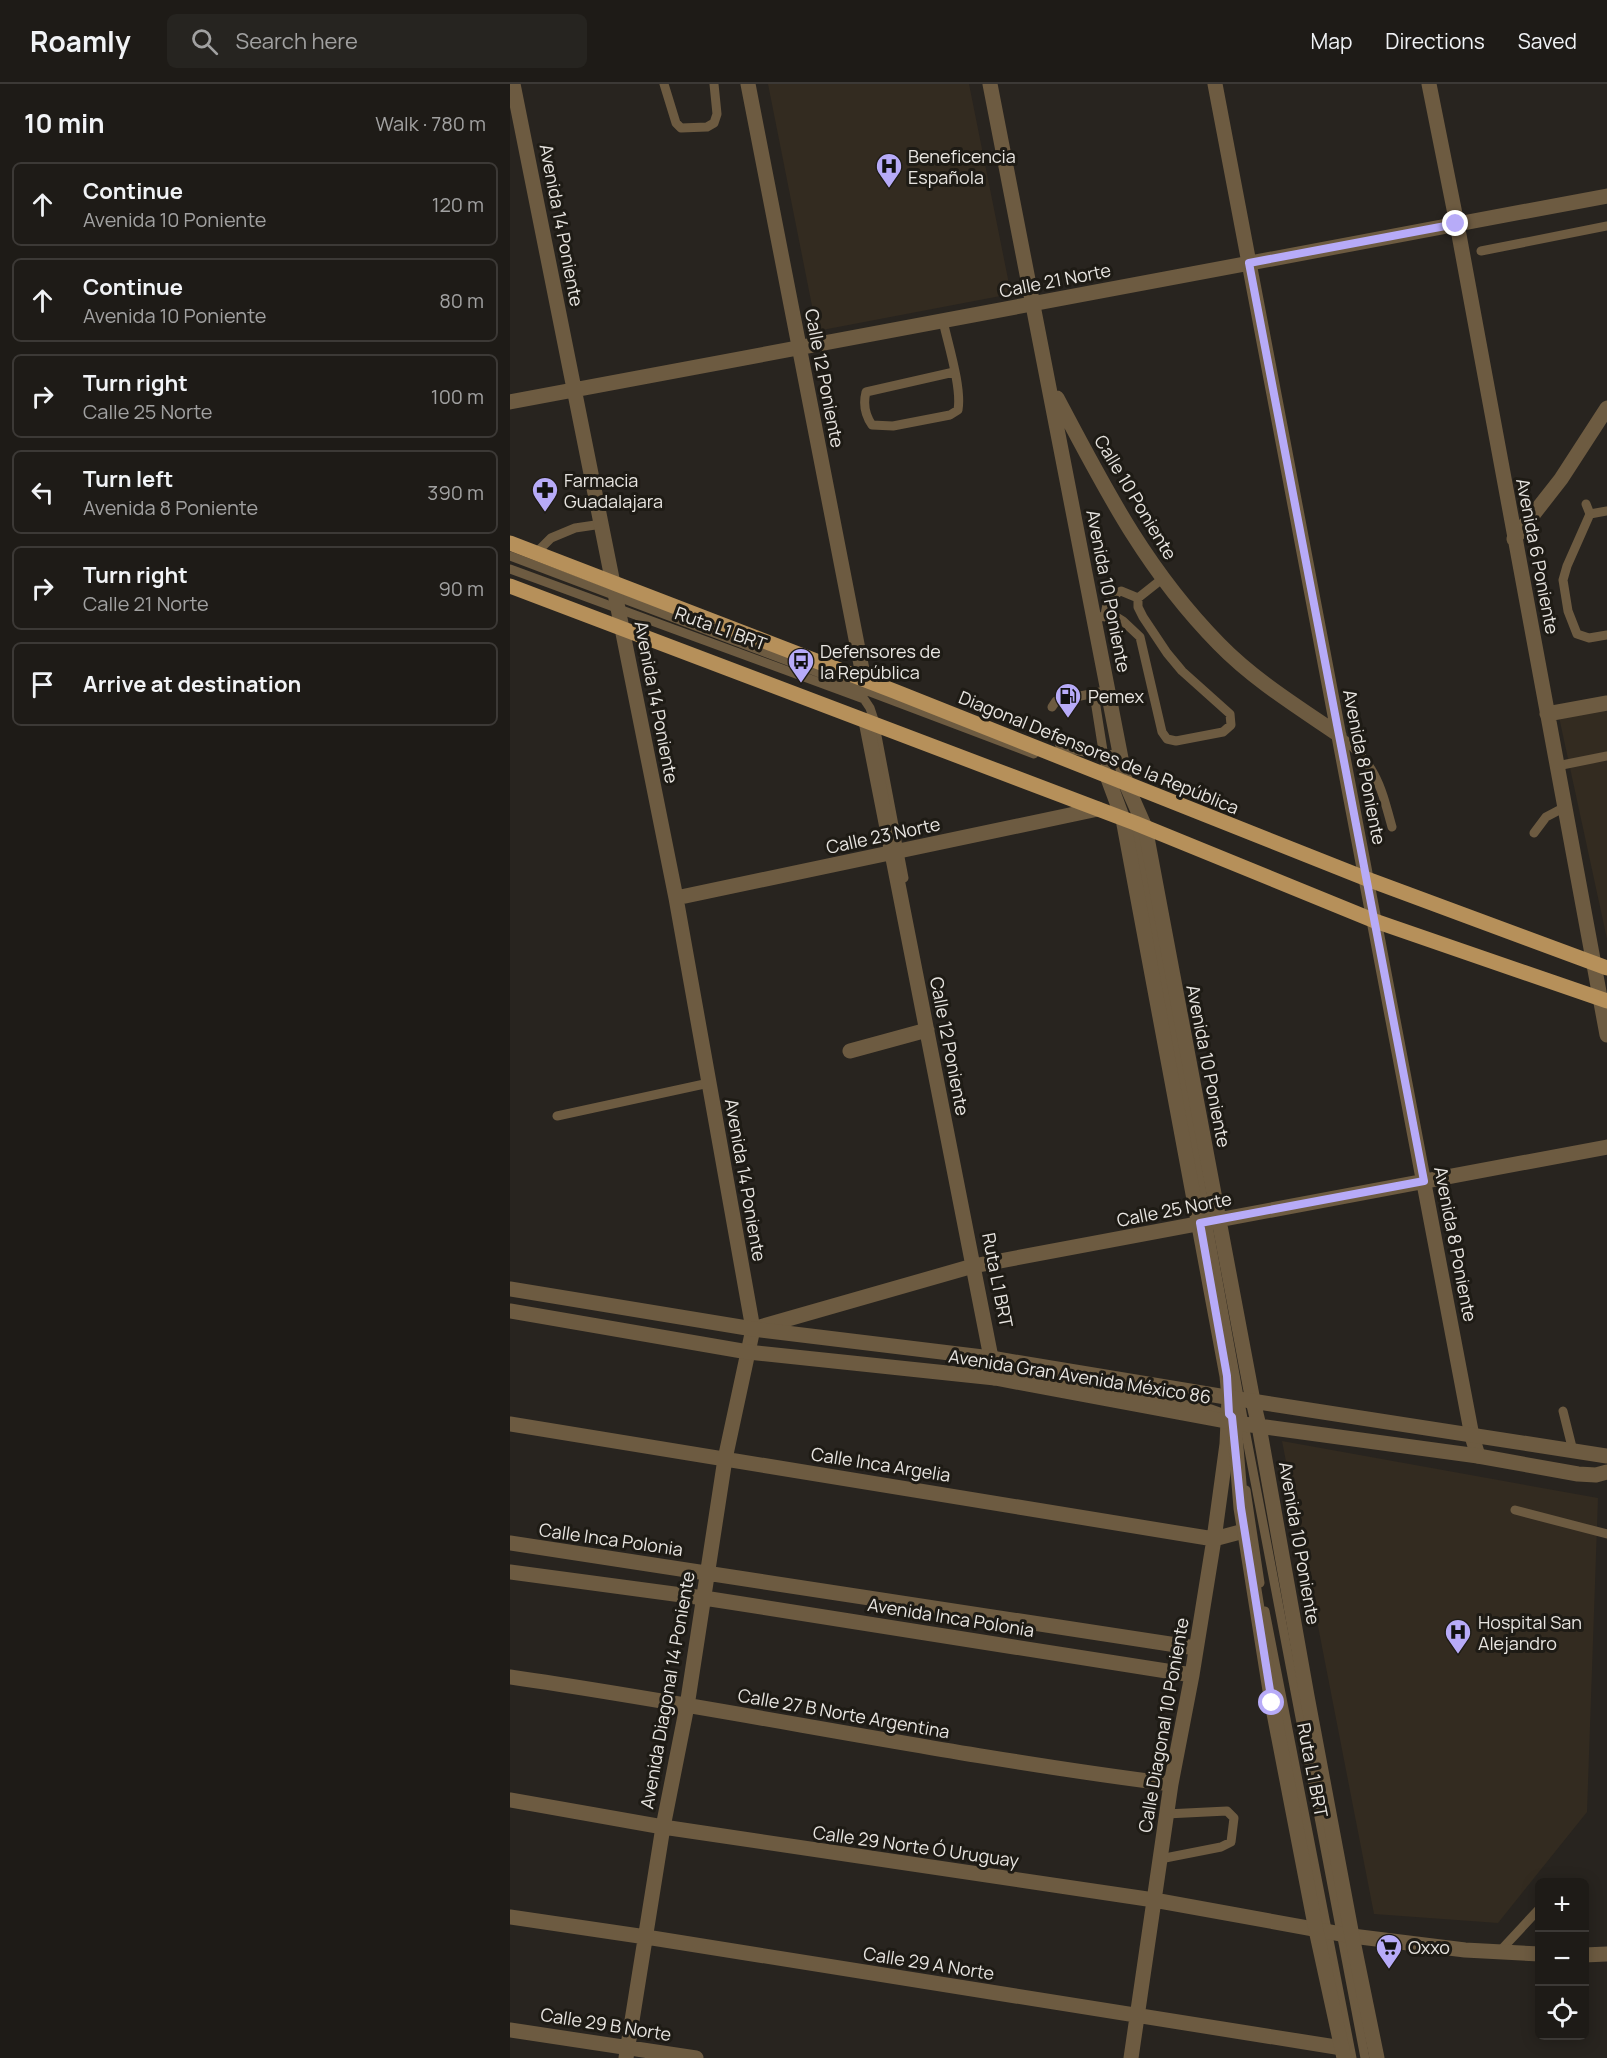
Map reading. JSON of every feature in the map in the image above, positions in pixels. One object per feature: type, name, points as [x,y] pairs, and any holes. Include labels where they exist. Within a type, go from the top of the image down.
[{"type":"main road","name":"Diagonal Defensores de la República","points":[[510,543],[616,595],[864,680],[1062,753],[1108,781],[1126,784],[1366,879],[1600,965]]},
{"type":"main road","points":[[510,586],[1098,809],[1375,921],[1604,1000]]},
{"type":"street","name":"Avenida 14 Poniente","points":[[513,84],[676,897],[753,1329]]},
{"type":"street","name":"Calle 12 Poniente","points":[[748,84],[864,680]]},
{"type":"street","name":"Avenida 10 Poniente","points":[[990,84],[1049,385],[1099,617],[1101,692],[1120,753],[1134,823],[1239,1399],[1237,1421],[1244,1531],[1272,1703],[1334,1933],[1377,2058]]},
{"type":"street","name":"Avenida 8 Poniente","points":[[1215,84],[1472,1436],[1478,1456]]},
{"type":"street","name":"Avenida 6 Poniente","points":[[1429,84],[1557,766],[1600,965],[1607,1035]]},
{"type":"street","name":"Calle 21 Norte","points":[[510,402],[1607,196]]},
{"type":"street","name":"Calle 10 Poniente","points":[[1049,385],[1116,509],[1174,594],[1220,645],[1263,683],[1339,735]]},
{"type":"street","points":[[1515,539],[1562,479],[1607,408]]},
{"type":"street","points":[[1547,714],[1607,703]]},
{"type":"street","name":"Calle 12 Poniente","points":[[871,722],[927,1030],[996,1359],[995,1378]]},
{"type":"street","name":"Avenida 10 Poniente","points":[[1108,781],[1134,823],[1208,1222],[1227,1376],[1239,1399],[1237,1421],[1334,1933],[1346,2055]]},
{"type":"street","name":"Calle 23 Norte","points":[[676,897],[1098,809]]},
{"type":"street","points":[[850,1051],[927,1030]]},
{"type":"street","name":"Calle 25 Norte","points":[[753,1329],[976,1266],[1607,1147]]},
{"type":"street","name":"Avenida Gran Avenida México 86","points":[[510,1289],[753,1329],[996,1359],[1607,1456]]},
{"type":"street","name":"Avenida Gran Avenida México 86","points":[[510,1311],[748,1352],[995,1378],[1237,1421],[1478,1456],[1578,1474],[1596,1475],[1607,1472]]},
{"type":"street","name":"Avenida Diagonal 14 Poniente","points":[[626,2052],[663,1827],[687,1706],[725,1459],[753,1329]]},
{"type":"street","name":"Calle Diagonal 10 Poniente","points":[[1131,2058],[1171,1784],[1192,1675],[1227,1444],[1237,1421]]},
{"type":"street","name":"Calle Inca Argelia","points":[[510,1424],[1214,1539],[1244,1531]]},
{"type":"street","name":"Calle Inca Polonia","points":[[510,1543],[707,1572]]},
{"type":"street","points":[[510,1572],[704,1598]]},
{"type":"street","name":"Avenida Inca Polonia","points":[[707,1572],[1196,1648]]},
{"type":"street","name":"Avenida Inca Polonia","points":[[704,1598],[1192,1675]]},
{"type":"street","name":"Calle 27 B Norte Argentina","points":[[510,1677],[925,1747],[1171,1784]]},
{"type":"street","name":"Calle 29 Norte Ó Uruguay","points":[[510,1800],[663,1827],[1154,1900],[1334,1933]]},
{"type":"street","name":"Calle 29 A Norte","points":[[510,1917],[1137,2016],[1346,2055]]},
{"type":"street","points":[[1334,1933],[1465,1950],[1535,1954]]},
{"type":"street","points":[[1589,1955],[1607,1954]]},
{"type":"street","name":"Calle 29 B Norte","points":[[510,2030],[626,2052],[696,2058]]},
{"type":"lane","points":[[664,84],[676,123],[681,128],[707,127],[714,123],[717,114],[714,84]]},
{"type":"lane","points":[[1481,251],[1607,226]]},
{"type":"lane","points":[[943,321],[954,372],[960,401],[958,410],[950,415],[893,426],[872,425],[867,417],[864,401],[866,392],[954,372]]},
{"type":"lane","points":[[1586,504],[1590,514],[1563,580],[1573,628],[1577,634],[1589,638],[1607,635]]},
{"type":"lane","points":[[1590,514],[1607,511]]},
{"type":"lane","points":[[536,554],[550,538],[575,528],[602,524]]},
{"type":"lane","name":"Ruta L1 BRT","points":[[510,556],[1108,781]]},
{"type":"lane","name":"Ruta L1 BRT","points":[[510,569],[616,595],[860,697],[870,708],[871,722]]},
{"type":"lane","points":[[1138,598],[1162,579]]},
{"type":"lane","points":[[1099,617],[1113,595],[1120,591],[1138,598]]},
{"type":"lane","points":[[1099,617],[1115,616],[1140,637],[1161,732],[1167,739],[1176,741],[1223,732],[1231,725],[1230,714],[1182,671],[1167,653],[1138,608],[1138,598]]},
{"type":"lane","points":[[1052,707],[1056,702],[1101,692],[1104,756],[1108,781]]},
{"type":"lane","points":[[1058,732],[1062,753],[1104,756],[1120,753]]},
{"type":"lane","points":[[1339,735],[1356,749],[1375,774],[1392,827]]},
{"type":"lane","points":[[1557,766],[1607,756]]},
{"type":"lane","points":[[1534,833],[1546,817],[1565,807]]},
{"type":"lane","name":"Ruta L1 BRT","points":[[896,852],[976,1266]]},
{"type":"lane","points":[[557,1116],[709,1083]]},
{"type":"lane","points":[[996,1359],[1023,1376],[1211,1409],[1237,1421]]},
{"type":"lane","points":[[1563,1411],[1573,1451]]},
{"type":"lane","name":"Ruta L1 BRT","points":[[1237,1421],[1265,1615],[1334,1933],[1365,2058]]},
{"type":"lane","points":[[1515,1510],[1607,1534]]},
{"type":"lane","points":[[1160,1858],[1221,1847],[1231,1842],[1234,1818],[1227,1811],[1167,1814]]},
{"type":"lane","points":[[1500,1951],[1535,1912]]},
{"type":"shaded area","name":"Beneficencia Española","points":[[768,84],[969,84],[1011,294],[817,331]]},
{"type":"shaded area","points":[[1607,708],[1607,939],[1559,717]]},
{"type":"shaded area","name":"Hospital San Alejandro","points":[[1282,1441],[1598,1498],[1587,1812],[1498,1923],[1374,1914]]},
{"type":"place","name":"Beneficencia Española","points":[[889,189]]},
{"type":"place","name":"Farmacia Guadalajara","points":[[545,513]]},
{"type":"place","name":"Defensores de la República","points":[[801,684]]},
{"type":"place","name":"Pemex","points":[[1068,719]]},
{"type":"place","name":"Hospital San Alejandro","points":[[1458,1655]]},
{"type":"place","name":"Oxxo","points":[[1389,1970]]},
{"type":"route","points":[[1272,1703],[1241,1508],[1232,1417],[1229,1414],[1227,1376],[1200,1223],[1424,1181],[1249,263],[1456,224]]}]
